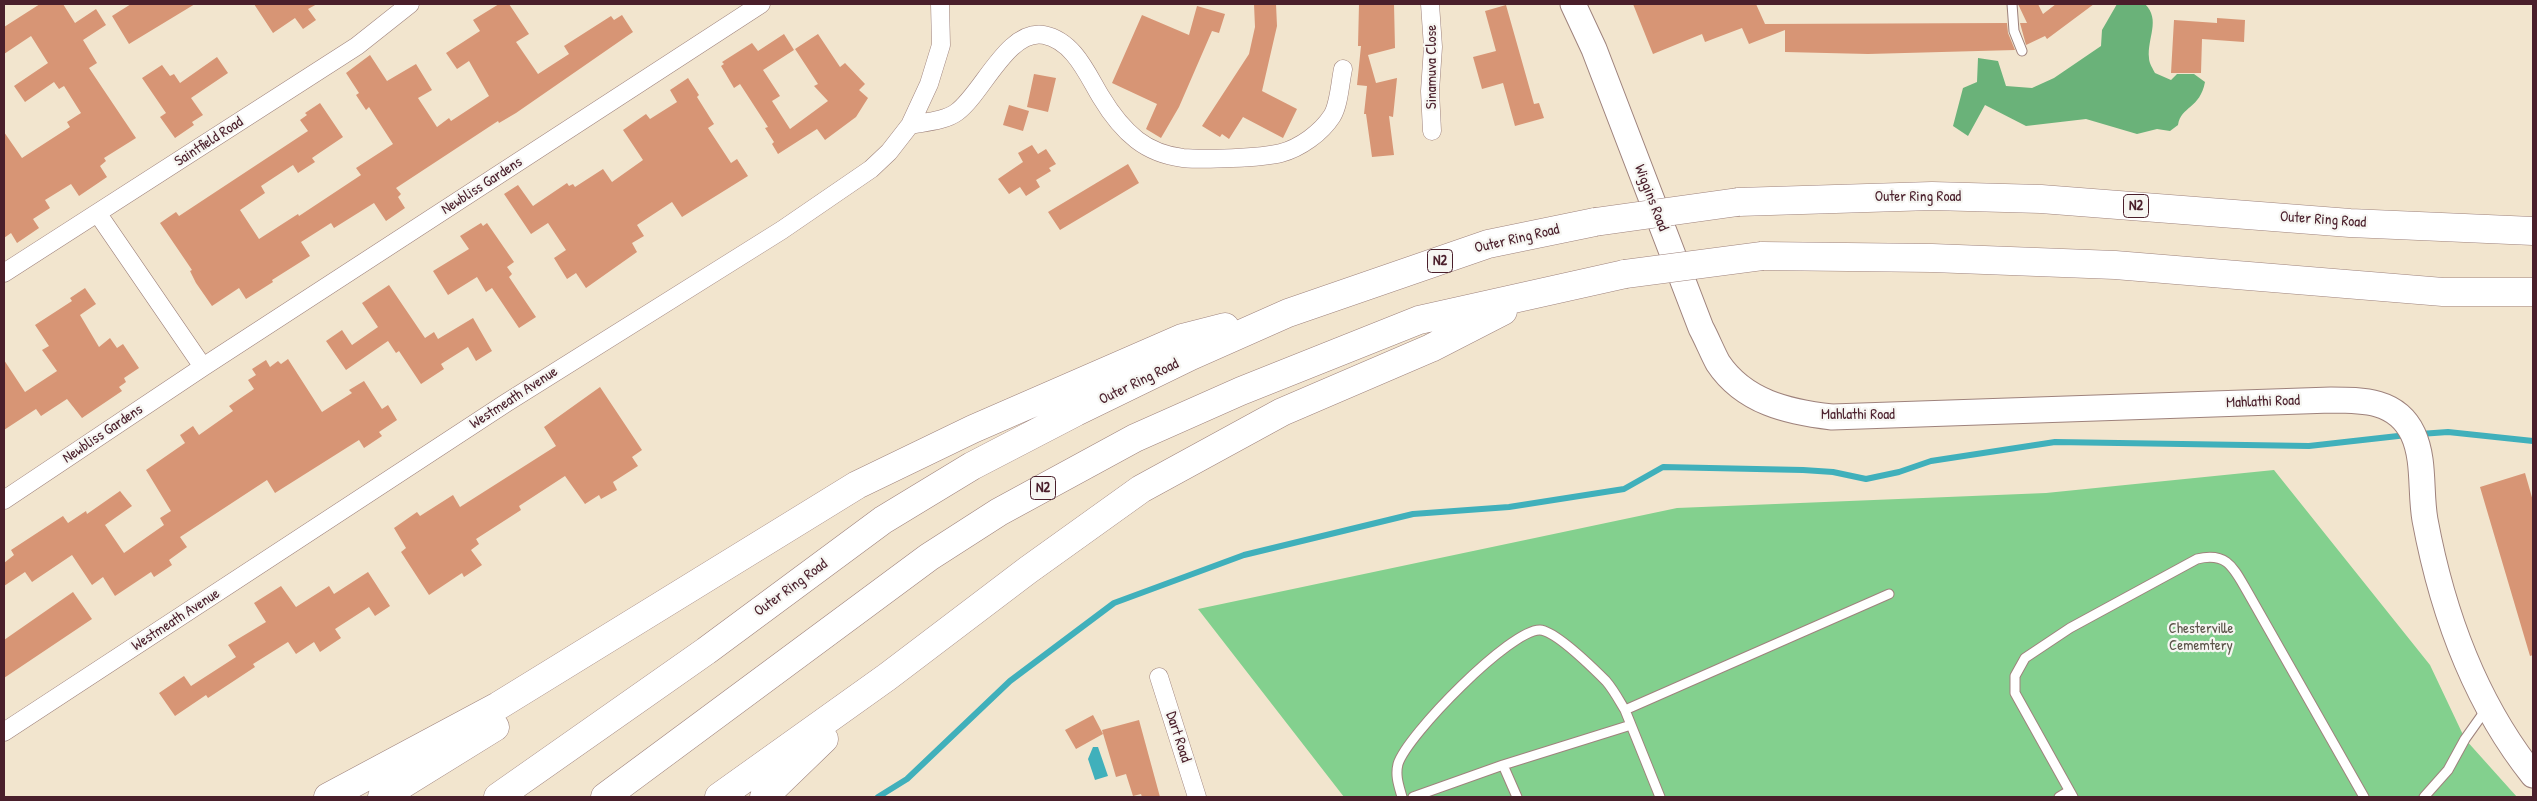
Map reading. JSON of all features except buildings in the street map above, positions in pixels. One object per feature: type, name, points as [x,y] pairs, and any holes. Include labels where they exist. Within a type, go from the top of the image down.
[{"type":"highway","name":"Outer Ring Road","points":[[498,797],[706,651],[884,520],[948,481],[1076,412],[1191,356],[1288,313],[1488,244],[1595,222],[1738,202],[1833,198],[1982,197],[2134,206],[2350,223],[2533,231]]},
{"type":"highway","name":"N2","points":[[605,797],[929,557],[999,512],[1135,438],[1241,390],[1409,324],[1540,292],[1625,274],[1762,256],[1932,258],[2114,265],[2443,292],[2533,292]]},
{"type":"highway","points":[[719,797],[887,677],[1028,570],[1141,490],[1282,412],[1431,348],[1540,292]]},
{"type":"highway","points":[[328,797],[498,706],[857,485],[973,430],[1182,338],[1288,313]]},
{"type":"highway","points":[[382,797],[523,709],[703,581]]},
{"type":"highway","points":[[764,797],[887,677]]},
{"type":"street","name":"Saintfield Road","points":[[4,273],[357,46],[410,4]]},
{"type":"street","name":"Newbliss Gardens","points":[[4,500],[203,367],[761,4]]},
{"type":"street","name":"Westmeath Avenue","points":[[4,732],[506,403],[782,230],[871,169],[889,152],[910,126],[929,84],[941,45],[940,4]]},
{"type":"street","name":"Sinamuva Close","points":[[1430,4],[1433,47],[1430,91],[1432,131]]},
{"type":"street","name":"Wiggins Road","points":[[1573,4],[1594,49],[1701,328],[1719,363],[1739,387]]},
{"type":"street","points":[[910,126],[956,113],[972,98],[1006,52],[1030,37],[1043,35],[1062,43],[1081,61],[1102,99],[1122,126],[1137,140],[1155,152],[1182,158],[1281,153],[1305,142],[1319,132],[1333,116],[1343,69]]},
{"type":"street","points":[[98,214],[203,367]]},
{"type":"street","name":"Mahlathi Road","points":[[1739,387],[1762,401],[1796,413],[1832,417],[2331,400],[2377,402],[2400,417],[2413,433],[2417,450],[2425,518],[2437,575],[2456,637],[2488,706],[2519,757],[2533,775]]},
{"type":"street","name":"Dart Road","points":[[1160,677],[1197,797]]},
{"type":"lane","points":[[2012,4],[2014,32],[2022,51]]},
{"type":"lane","points":[[2059,797],[2071,794],[2015,693],[2014,682],[2018,668],[2025,658],[2078,623],[2197,559],[2218,556],[2225,560],[2248,591],[2364,797]]},
{"type":"lane","points":[[1625,710],[1889,594]]},
{"type":"lane","points":[[1402,797],[1396,772],[1398,762],[1410,742],[1437,710],[1464,683],[1516,640],[1538,630],[1545,631],[1558,639],[1607,682],[1625,710],[1660,797]]},
{"type":"lane","points":[[2424,797],[2448,770],[2464,739],[2488,706]]},
{"type":"lane","points":[[1413,797],[1503,765],[1631,725]]},
{"type":"lane","points":[[1503,765],[1517,797]]},
{"type":"green space","points":[[2117,4],[2145,4],[2150,10],[2153,23],[2149,58],[2155,73],[2171,80],[2177,74],[2194,74],[2205,82],[2199,97],[2183,114],[2178,125],[2170,131],[2157,129],[2137,134],[2086,119],[2026,126],[1985,105],[1968,136],[1953,126],[1963,88],[1977,82],[1978,58],[1998,61],[2006,86],[2032,88],[2054,78],[2101,46],[2102,30]]},
{"type":"green space","name":"Chesterville Cememtery","points":[[2274,470],[2430,665],[2465,739],[2517,797],[1344,797],[1198,609],[1677,508],[2046,493]]},
{"type":"water","points":[[1093,747],[1098,747],[1108,776],[1095,780],[1088,759]]},
{"type":"waterway","points":[[2420,434],[2448,432],[2533,441]]},
{"type":"waterway","points":[[878,797],[907,779],[1010,681],[1114,603],[1244,555],[1413,514],[1509,507],[1624,489],[1663,467],[1803,470],[1833,472],[1866,479],[1899,472],[1931,461],[2055,442],[2309,446],[2407,435]]}]
